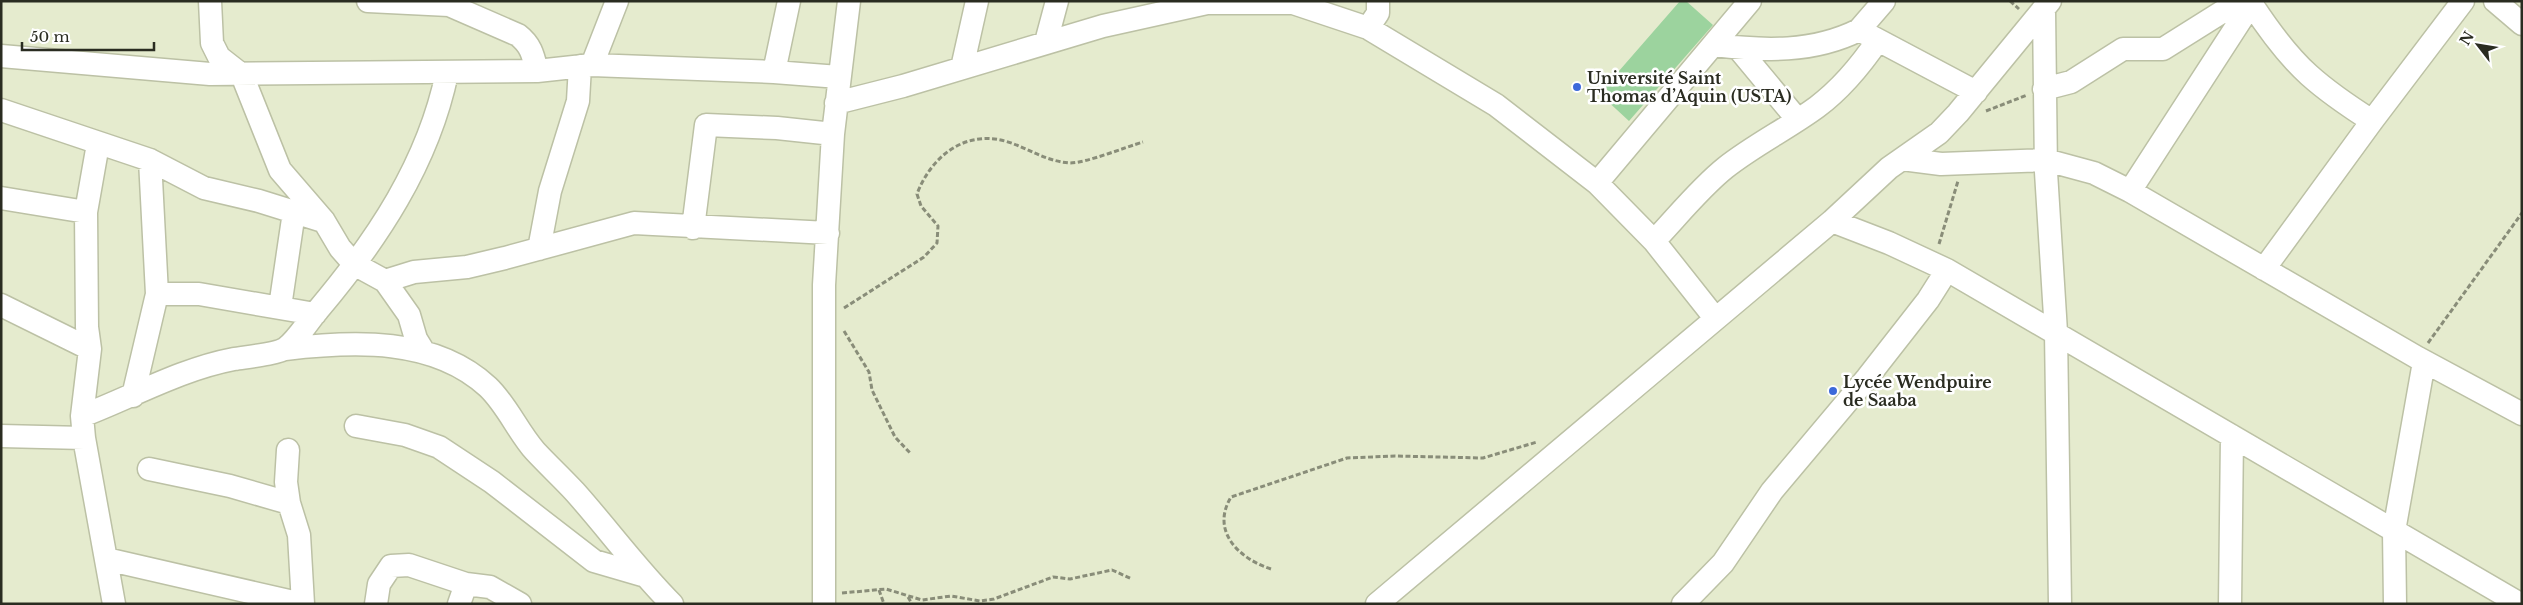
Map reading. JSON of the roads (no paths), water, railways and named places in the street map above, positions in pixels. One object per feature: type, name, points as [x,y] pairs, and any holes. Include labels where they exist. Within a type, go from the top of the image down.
[{"type":"street","points":[[210,1],[212,43],[219,57],[242,75],[280,170],[324,221],[340,248],[354,264],[385,281],[409,315],[416,339],[424,352]]},
{"type":"street","points":[[368,1],[449,5],[518,35],[527,42],[532,51],[537,71]]},
{"type":"street","points":[[774,72],[790,1]]},
{"type":"street","points":[[824,599],[824,317],[833,134],[849,1]]},
{"type":"street","points":[[962,68],[977,1]]},
{"type":"street","points":[[1046,42],[1056,1]]},
{"type":"street","points":[[1368,28],[1378,13],[1378,1]]},
{"type":"street","points":[[1597,183],[1750,1]]},
{"type":"street","points":[[1714,45],[1772,50],[1799,48],[1829,41],[1858,30],[1884,1]]},
{"type":"street","points":[[2264,269],[2372,121],[2463,1]]},
{"type":"street","points":[[2495,1],[2522,24]]},
{"type":"street","points":[[836,102],[962,68],[1103,26],[1207,3],[1291,2],[1368,28],[1496,106],[1597,183],[1654,242],[1714,318]]},
{"type":"street","points":[[2252,2],[2270,30],[2308,74],[2336,97],[2372,121]]},
{"type":"street","points":[[2044,89],[2071,82],[2123,49],[2163,49],[2230,7],[2252,2]]},
{"type":"street","points":[[2130,191],[2252,2]]},
{"type":"street","points":[[539,249],[550,191],[578,101],[586,65],[612,3]]},
{"type":"street","points":[[2047,6],[2044,89],[2046,160],[2056,332],[2060,604]]},
{"type":"street","points":[[1377,604],[1714,318],[1832,221],[1902,159],[1939,133],[1976,92],[2047,6]]},
{"type":"street","points":[[1858,30],[1976,92]]},
{"type":"street","points":[[1654,242],[1723,169],[1759,143],[1816,108],[1836,91],[1863,61],[1878,40]]},
{"type":"street","points":[[1738,48],[1797,119]]},
{"type":"street","points":[[1,56],[242,75],[537,71],[586,65],[774,72],[839,77]]},
{"type":"street","points":[[285,349],[315,314],[388,217],[418,164],[442,100],[447,73]]},
{"type":"street","points":[[1,110],[150,160],[204,188],[324,221]]},
{"type":"street","points":[[693,228],[706,125],[776,128],[833,134]]},
{"type":"street","points":[[98,144],[86,212],[87,327],[90,349],[82,416],[84,438],[114,604]]},
{"type":"street","points":[[1902,159],[1941,164],[2046,160],[2094,173],[2130,191],[2421,360],[2522,414]]},
{"type":"street","points":[[132,396],[157,294],[150,160]]},
{"type":"street","points":[[1,198],[86,212]]},
{"type":"street","points":[[280,307],[294,212]]},
{"type":"street","points":[[1832,221],[1939,266],[2056,332],[2520,604]]},
{"type":"street","points":[[385,281],[414,272],[466,267],[634,223],[693,228],[828,234]]},
{"type":"street","points":[[1683,604],[1723,563],[1772,491],[1867,378],[1928,300],[1939,266]]},
{"type":"street","points":[[157,294],[199,294],[315,314]]},
{"type":"street","points":[[1,305],[90,349]]},
{"type":"street","points":[[82,416],[205,365],[285,349],[324,344],[384,345],[424,352],[468,371],[489,388],[535,450],[575,492],[642,575],[672,604]]},
{"type":"street","points":[[2396,604],[2394,531],[2421,360]]},
{"type":"street","points":[[356,426],[405,435],[439,448],[492,482],[594,561],[642,575]]},
{"type":"street","points":[[1,436],[84,438]]},
{"type":"street","points":[[2230,604],[2232,436]]},
{"type":"street","points":[[106,559],[302,604],[299,535],[289,503],[286,482],[288,450]]},
{"type":"street","points":[[149,469],[230,486],[289,503]]},
{"type":"street","points":[[376,604],[379,584],[391,566],[410,565],[462,594],[490,587],[520,604]]},
{"type":"place","name":"Université Saint Thomas d’Aquin (USTA)","points":[[1577,87]]},
{"type":"place","name":"Lycée Wendpuire de Saaba","points":[[1833,391]]}]
